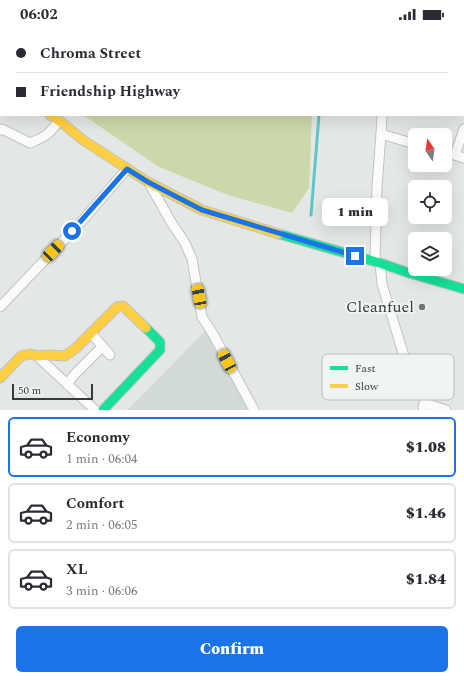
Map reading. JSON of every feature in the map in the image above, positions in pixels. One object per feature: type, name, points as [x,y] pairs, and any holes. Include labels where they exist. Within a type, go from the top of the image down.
[{"type":"main road","points":[[52,116],[59,120],[83,140],[127,169],[148,182],[202,210],[464,289]]},
{"type":"main road","points":[[0,378],[21,356],[30,354],[37,356],[49,354],[65,356],[71,352],[117,307],[123,306],[160,342],[160,350],[103,410]]},
{"type":"street","points":[[382,116],[377,186],[377,262],[382,284],[403,354]]},
{"type":"street","points":[[0,130],[30,143],[43,137],[52,130],[59,120]]},
{"type":"street","points":[[460,156],[464,129]]},
{"type":"street","points":[[381,134],[408,142]]},
{"type":"street","points":[[0,308],[82,221],[127,169]]},
{"type":"street","points":[[148,182],[185,243],[192,259],[202,317],[213,334],[254,410]]},
{"type":"street","points":[[91,333],[110,355]]},
{"type":"street","points":[[67,384],[102,347]]},
{"type":"street","points":[[37,356],[95,410]]},
{"type":"street","points":[[424,407],[446,410]]},
{"type":"shaded area","points":[[206,330],[254,410],[128,410]]},
{"type":"green space","points":[[84,116],[312,116],[309,188],[292,213],[228,195],[159,167]]},
{"type":"waterway","points":[[311,215],[319,116]]},
{"type":"traffic: fast","points":[[279,234],[464,289]]},
{"type":"traffic: fast","points":[[103,410],[160,350],[160,342],[146,328]]},
{"type":"traffic: slow","points":[[52,116],[83,140],[148,182],[202,210],[279,234]]},
{"type":"traffic: slow","points":[[0,378],[21,356],[30,354],[37,356],[65,356],[76,348],[117,307],[123,306],[146,328]]},
{"type":"place","name":"Cleanfuel","points":[[422,307]]},
{"type":"route","points":[[72,231],[127,169],[148,182],[202,210],[355,256]]}]
